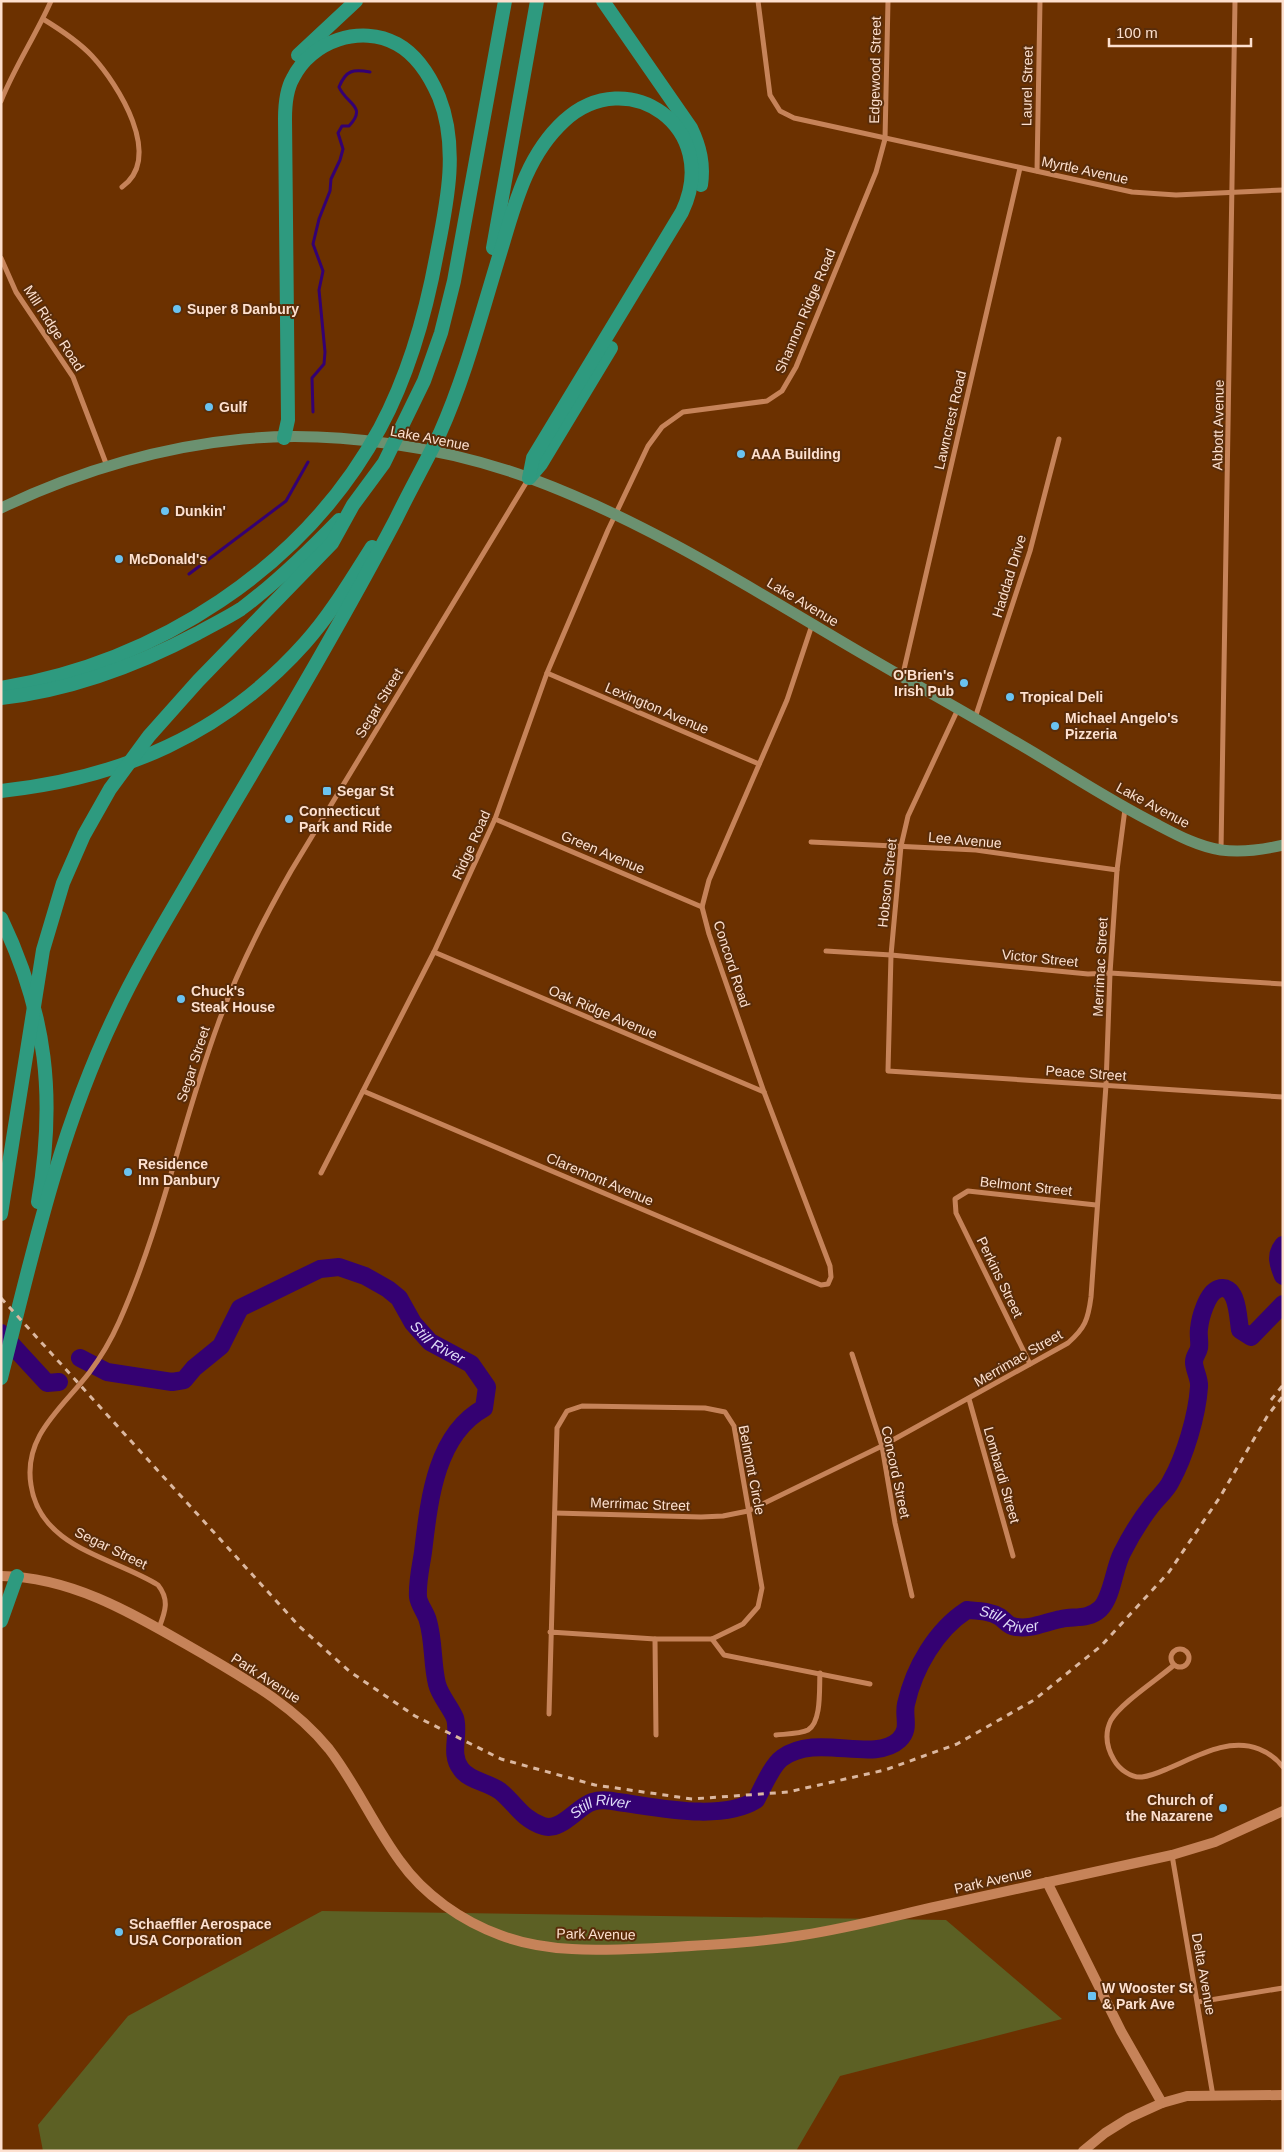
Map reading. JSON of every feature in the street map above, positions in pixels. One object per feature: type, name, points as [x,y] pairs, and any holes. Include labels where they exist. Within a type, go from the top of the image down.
[{"type":"highway","points":[[284,438],[280,421],[277,103],[284,75],[292,61],[356,1]]},
{"type":"highway","points":[[1,1214],[37,978],[48,932],[67,875],[84,835],[116,781],[149,736],[198,681],[332,542],[353,505],[384,463],[403,428],[431,364],[448,308],[504,1]]},
{"type":"highway","points":[[473,339],[496,234],[537,1]]},
{"type":"highway","points":[[529,478],[541,464],[690,216],[700,190],[702,160],[698,143],[691,128],[603,1]]},
{"type":"highway","points":[[1,688],[59,676],[89,666],[151,640],[210,608],[259,572],[291,543],[332,498],[360,459],[380,426],[409,361],[428,297],[445,212],[448,190],[449,148],[444,113],[439,97],[421,65],[410,53],[396,44],[380,38],[365,36],[348,37],[320,47],[299,67],[288,91],[285,119],[288,420],[284,438]]},
{"type":"highway","points":[[30,1253],[74,1113],[99,1049],[129,986],[357,593],[439,435],[452,405],[522,184],[535,157],[552,133],[573,114],[584,107],[604,101],[624,99],[639,102],[664,114],[682,134],[689,147],[693,175],[688,200],[533,458],[529,478]]},
{"type":"highway","points":[[1,791],[69,781],[137,761],[198,732],[228,712],[282,667],[328,615],[422,468]]},
{"type":"highway","points":[[1,698],[62,687],[127,666],[160,652],[221,620],[239,610],[278,579],[353,505]]},
{"type":"highway","points":[[1,918],[28,985],[41,1041],[47,1078],[48,1111],[46,1153],[30,1253],[19,1308],[1,1378]]},
{"type":"highway","points":[[1,1621],[17,1576]]},
{"type":"main road","name":"Lake Avenue","points":[[1,508],[58,484],[108,467],[161,453],[218,442],[284,438],[342,440],[405,447],[470,460],[529,478],[615,514],[704,560],[1125,808],[1189,841],[1221,850],[1255,851],[1283,845]]},
{"type":"main road","name":"Park Avenue","points":[[1,1576],[17,1576],[42,1580],[82,1592],[115,1605],[159,1628],[264,1691],[300,1717],[331,1753],[386,1841],[417,1882],[458,1914],[502,1936],[547,1947],[590,1950],[765,1940],[838,1929],[1172,1855],[1214,1842],[1283,1811]]},
{"type":"main road","points":[[1047,1882],[1121,2031],[1162,2102]]},
{"type":"main road","points":[[1083,2151],[1105,2133],[1129,2118],[1162,2102],[1187,2096],[1283,2095]]},
{"type":"street","points":[[1,101],[20,59],[44,19],[51,1]]},
{"type":"street","name":"Myrtle Avenue","points":[[758,1],[770,95],[780,111],[794,118],[1132,192],[1176,195],[1283,190]]},
{"type":"street","name":"Edgewood Street","points":[[885,139],[888,1]]},
{"type":"street","name":"Laurel Street","points":[[1037,171],[1040,1]]},
{"type":"street","name":"Abbott Avenue","points":[[1221,850],[1234,191],[1235,1]]},
{"type":"street","points":[[44,19],[63,31],[91,55],[114,84],[127,107],[134,127],[140,158],[135,175],[122,187]]},
{"type":"street","name":"Shannon Ridge Road","points":[[615,514],[648,446],[662,427],[683,412],[767,401],[782,391],[796,367],[876,172],[885,139]]},
{"type":"street","name":"Lawncrest Road","points":[[902,678],[1020,168]]},
{"type":"street","name":"Mill Ridge Road","points":[[1,258],[16,292],[73,377],[108,467]]},
{"type":"street","name":"Haddad Drive","points":[[975,718],[1030,551],[1059,439]]},
{"type":"street","name":"Segar Street","points":[[159,1628],[166,1601],[164,1593],[158,1585],[73,1544],[50,1527],[42,1515],[31,1487],[31,1458],[41,1431],[89,1373],[104,1352],[116,1329],[137,1278],[218,1024],[257,934],[291,871],[529,478]]},
{"type":"street","name":"Ridge Road","points":[[321,1173],[434,952],[495,819],[547,673],[615,514]]},
{"type":"street","name":"Concord Road","points":[[813,625],[787,700],[709,880],[702,906],[709,934],[764,1092],[830,1266],[832,1277],[828,1284]]},
{"type":"street","name":"Lexington Avenue","points":[[547,673],[759,764]]},
{"type":"street","name":"Hobson Street","points":[[888,1071],[891,954],[901,846],[908,816],[958,708]]},
{"type":"street","name":"Merrimac Street","points":[[555,1513],[701,1517],[723,1516],[748,1511],[882,1446],[1068,1343],[1082,1331],[1089,1315],[1106,1086],[1110,973],[1117,870],[1125,808]]},
{"type":"street","name":"Green Avenue","points":[[495,819],[702,906]]},
{"type":"street","name":"Lee Avenue","points":[[811,842],[976,850],[1117,870]]},
{"type":"street","name":"Victor Street","points":[[826,951],[891,954],[1088,974],[1110,973],[1283,984]]},
{"type":"street","name":"Oak Ridge Avenue","points":[[434,952],[764,1092]]},
{"type":"street","name":"Peace Street","points":[[888,1071],[1283,1097]]},
{"type":"street","name":"Claremont Avenue","points":[[363,1091],[821,1285],[828,1284]]},
{"type":"street","name":"Belmont Street","points":[[955,1199],[968,1191],[1096,1205]]},
{"type":"street","name":"Perkins Street","points":[[955,1199],[956,1213],[1030,1364]]},
{"type":"street","name":"Concord Street","points":[[852,1354],[882,1446],[895,1523],[912,1596]]},
{"type":"street","name":"Lombardi Street","points":[[969,1399],[1013,1556]]},
{"type":"street","name":"Belmont Circle","points":[[549,1714],[550,1632],[557,1428],[567,1411],[582,1406],[705,1408],[725,1412],[734,1426],[762,1588],[758,1607],[743,1624],[712,1639],[550,1632]]},
{"type":"street","points":[[655,1638],[656,1735]]},
{"type":"street","points":[[712,1639],[724,1655],[870,1684]]},
{"type":"street","points":[[1174,1665],[1122,1708],[1111,1720],[1106,1735],[1108,1751],[1116,1765],[1127,1774],[1141,1777],[1155,1774],[1219,1748],[1235,1745],[1254,1748],[1270,1754],[1283,1767]]},
{"type":"street","points":[[776,1735],[808,1730],[815,1723],[818,1715],[820,1673]]},
{"type":"street","name":"Delta Avenue","points":[[1172,1855],[1213,2096]]},
{"type":"street","points":[[1198,2002],[1283,1988]]},
{"type":"green space","points":[[322,1911],[946,1920],[1062,2019],[840,2076],[796,2151],[43,2151],[38,2125],[128,2016]]},
{"type":"waterway","points":[[313,412],[312,378],[324,364],[325,352],[319,290],[323,271],[313,244],[319,219],[330,191],[331,179],[343,149],[338,133],[342,126],[349,126],[356,114],[354,105],[342,93],[339,87],[344,77],[351,72],[370,72]]},
{"type":"waterway","points":[[189,574],[286,501],[308,462]]},
{"type":"waterway","name":"Still River","points":[[1283,1245],[1280,1249],[1278,1260],[1283,1276]]},
{"type":"waterway","name":"Still River","points":[[80,1358],[107,1372],[172,1382],[184,1380],[194,1368],[221,1346],[240,1308],[320,1269],[339,1267],[365,1276],[388,1289],[399,1298],[413,1323],[430,1342],[471,1364],[487,1387],[484,1408],[468,1420],[455,1435],[437,1471],[428,1512],[418,1597],[430,1629],[437,1684],[440,1693],[455,1718],[455,1750],[461,1769],[474,1779],[500,1791],[530,1820],[550,1827],[562,1822],[586,1805],[599,1800],[707,1812],[742,1807],[756,1800],[778,1761],[796,1751],[828,1747],[875,1749],[888,1747],[899,1740],[905,1732],[906,1704],[921,1664],[936,1639],[956,1618],[967,1610],[992,1614],[1000,1617],[1010,1625],[1025,1627],[1091,1615],[1100,1609],[1107,1598],[1119,1559],[1140,1522],[1169,1484],[1185,1448],[1198,1398],[1199,1384],[1194,1362],[1199,1348],[1200,1324],[1205,1306],[1211,1295],[1218,1289],[1225,1288],[1230,1291],[1236,1303],[1240,1330],[1251,1337],[1283,1304]]},
{"type":"waterway","name":"Still River","points":[[1,1333],[47,1383],[59,1382]]},
{"type":"railway","points":[[1,1298],[299,1626],[349,1671],[415,1716],[501,1759],[595,1785],[692,1799],[788,1792],[885,1770],[957,1744],[1034,1700],[1101,1646],[1169,1572],[1220,1497],[1268,1415],[1283,1396]]},
{"type":"railway","points":[[1271,1400],[1283,1385]]},
{"type":"place","name":"Super 8 Danbury","points":[[177,309]]},
{"type":"place","name":"Gulf","points":[[209,407]]},
{"type":"place","name":"AAA Building","points":[[741,454]]},
{"type":"place","name":"Dunkin'","points":[[165,511]]},
{"type":"place","name":"McDonald's","points":[[119,559]]},
{"type":"place","name":"O'Brien's Irish Pub","points":[[964,683]]},
{"type":"place","name":"Tropical Deli","points":[[1010,697]]},
{"type":"place","name":"Michael Angelo's Pizzeria","points":[[1055,726]]},
{"type":"place","name":"Segar St","points":[[327,791]]},
{"type":"place","name":"Connecticut Park and Ride","points":[[289,819]]},
{"type":"place","name":"Chuck's Steak House","points":[[181,999]]},
{"type":"place","name":"Residence Inn Danbury","points":[[128,1172]]},
{"type":"place","name":"Church of the Nazarene","points":[[1223,1808]]},
{"type":"place","name":"Schaeffler Aerospace USA Corporation","points":[[119,1932]]},
{"type":"place","name":"W Wooster St & Park Ave","points":[[1092,1996]]}]
